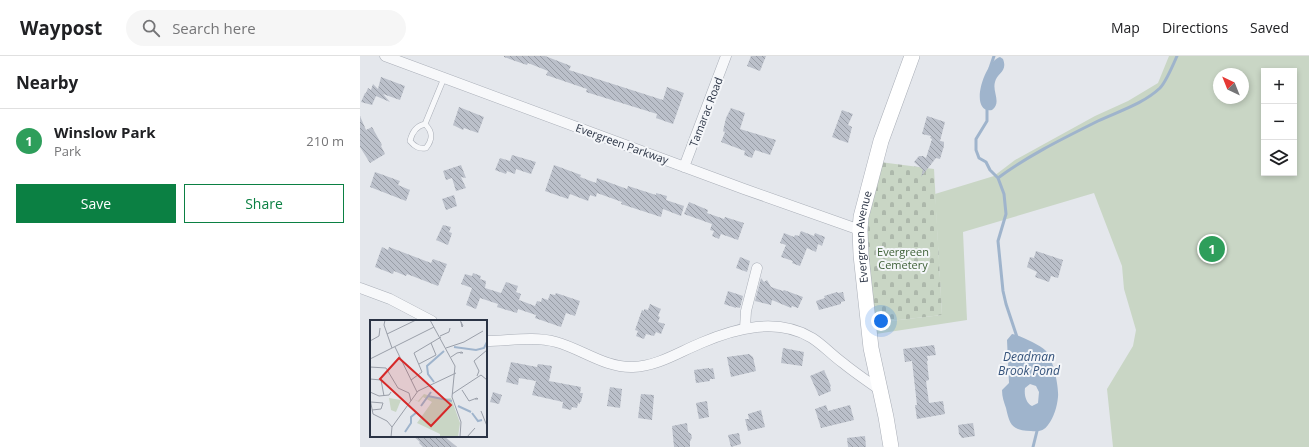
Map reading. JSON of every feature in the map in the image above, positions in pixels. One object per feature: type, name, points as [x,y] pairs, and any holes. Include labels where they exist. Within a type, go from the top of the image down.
[{"type":"main road","name":"Evergreen Avenue","points":[[891,447],[871,348],[861,255],[860,230],[861,217],[882,141],[912,56]]},
{"type":"street","name":"Evergreen Parkway","points":[[385,56],[812,214],[860,230]]},
{"type":"street","name":"Tamarac Road","points":[[684,167],[726,56]]},
{"type":"street","points":[[745,328],[746,311],[757,268]]},
{"type":"street","points":[[360,288],[390,299],[430,320]]},
{"type":"street","points":[[487,341],[526,340],[554,342],[574,348],[616,366],[635,367],[657,362],[702,342],[745,328],[757,326],[780,326],[804,334],[816,341],[844,364],[880,390]]},
{"type":"lane","points":[[425,124],[429,128],[431,141],[426,148],[421,149],[414,146],[410,141],[411,135],[419,126],[425,124],[444,78]]},
{"type":"green space","points":[[1169,56],[1309,56],[1309,447],[1113,447],[1107,389],[1133,346],[1136,330],[1124,289],[1122,266],[1094,193],[963,232],[967,320],[876,334],[873,323],[942,315],[935,194],[994,176],[1015,160],[1095,116],[1128,101],[1158,83]]},
{"type":"green space","name":"Evergreen Cemetery","points":[[880,162],[934,169],[942,315],[873,323],[866,227]]},
{"type":"water","points":[[1000,57],[1003,59],[1004,67],[996,79],[994,86],[997,100],[996,104],[992,110],[985,109],[981,104],[981,87],[989,68],[994,61]]},
{"type":"water","name":"Deadman Brook Pond","points":[[1012,334],[1019,336],[1045,350],[1051,359],[1058,386],[1058,397],[1054,415],[1045,429],[1041,431],[1020,430],[1013,426],[1009,419],[1002,395],[1002,390],[1009,383],[1007,340]],"holes":[[[1030,384],[1036,386],[1039,392],[1038,403],[1032,406],[1028,403],[1026,398],[1025,388]]]},
{"type":"building","points":[[504,56],[545,56],[571,66],[569,70],[663,100],[667,87],[684,93],[673,124],[656,118],[657,114],[586,92],[587,89],[546,75],[548,71]]},
{"type":"building","points":[[751,56],[766,56],[760,71],[747,66]]},
{"type":"building","points":[[381,77],[405,86],[400,100],[383,94],[390,102],[376,96],[372,105],[361,102],[368,88],[371,90],[373,84],[378,89]]},
{"type":"building","points":[[459,107],[484,117],[478,133],[464,128],[463,130],[453,125]]},
{"type":"building","points":[[731,108],[745,113],[740,129],[776,140],[770,155],[755,150],[752,158],[744,155],[745,151],[721,142],[725,132],[723,131],[726,118]]},
{"type":"building","points":[[842,110],[853,114],[848,125],[852,127],[848,143],[832,137]]},
{"type":"building","points":[[360,116],[366,130],[372,127],[382,145],[381,146],[385,154],[370,163],[360,147]]},
{"type":"building","points":[[927,116],[945,122],[940,141],[944,142],[944,146],[940,159],[936,158],[921,177],[923,170],[914,162],[919,156],[926,158],[932,139],[930,138],[931,136],[922,134]]},
{"type":"building","points":[[512,155],[536,162],[531,174],[516,169],[515,174],[507,171],[506,174],[495,170],[500,158],[510,161]]},
{"type":"building","points":[[461,165],[466,178],[461,177],[466,188],[456,191],[452,178],[446,180],[443,171]]},
{"type":"building","points":[[554,165],[581,175],[580,177],[596,183],[597,178],[627,189],[628,186],[656,195],[656,193],[667,196],[666,200],[684,206],[681,216],[663,209],[661,217],[621,204],[622,202],[597,193],[596,197],[590,195],[588,201],[570,194],[568,199],[545,191]]},
{"type":"building","points":[[375,172],[400,181],[398,185],[410,190],[406,201],[370,187]]},
{"type":"building","points":[[454,195],[457,206],[446,210],[442,199]]},
{"type":"building","points":[[689,202],[708,210],[707,213],[724,219],[725,217],[744,223],[738,240],[721,234],[719,239],[712,236],[714,231],[710,230],[712,224],[684,214]]},
{"type":"building","points":[[443,225],[451,227],[449,232],[452,233],[448,245],[436,240]]},
{"type":"building","points":[[801,231],[814,236],[815,233],[825,237],[822,246],[818,244],[816,252],[807,248],[800,266],[792,263],[793,261],[781,257],[786,245],[780,243],[784,233],[794,237],[795,235],[799,236]]},
{"type":"building","points":[[382,247],[388,250],[389,247],[431,263],[433,259],[447,264],[438,286],[407,274],[406,276],[394,271],[393,274],[375,267]]},
{"type":"building","points":[[1036,251],[1063,260],[1058,278],[1051,276],[1049,282],[1035,277],[1037,272],[1027,267],[1030,257],[1034,258]]},
{"type":"building","points":[[740,257],[750,261],[747,272],[736,268]]},
{"type":"building","points":[[473,273],[481,276],[480,279],[486,281],[485,288],[501,293],[506,282],[518,286],[516,292],[521,294],[519,300],[535,306],[537,301],[541,302],[542,298],[548,300],[550,294],[555,295],[556,293],[580,301],[575,316],[566,313],[561,327],[535,318],[536,315],[518,309],[517,313],[497,307],[498,304],[480,298],[476,309],[466,305],[472,288],[461,284],[465,274],[472,276]]},
{"type":"building","points":[[761,278],[764,282],[767,280],[771,287],[803,297],[798,308],[792,306],[791,308],[772,300],[771,305],[755,301]]},
{"type":"building","points":[[728,291],[743,296],[740,308],[724,304]]},
{"type":"building","points":[[837,292],[843,292],[845,301],[841,302],[841,304],[819,310],[816,301],[825,298],[824,296]]},
{"type":"building","points":[[650,304],[661,309],[658,316],[660,317],[658,322],[665,324],[661,334],[656,332],[654,336],[646,334],[644,339],[636,336],[638,331],[635,330],[642,310],[648,310]]},
{"type":"building","points":[[934,345],[936,355],[927,356],[929,380],[926,381],[929,403],[943,401],[945,414],[917,419],[915,405],[917,405],[912,361],[905,362],[903,349]]},
{"type":"building","points":[[783,348],[804,352],[802,366],[781,363]]},
{"type":"building","points":[[749,354],[753,357],[756,371],[731,377],[727,357]]},
{"type":"building","points":[[511,362],[537,367],[538,364],[552,366],[549,381],[581,387],[580,393],[583,393],[580,404],[578,403],[577,408],[572,407],[571,410],[562,408],[563,402],[532,395],[536,381],[519,378],[518,385],[506,382]]},
{"type":"building","points":[[713,368],[715,379],[696,383],[694,370]]},
{"type":"building","points":[[824,370],[831,386],[831,391],[819,396],[810,376]]},
{"type":"building","points":[[610,387],[622,389],[620,408],[607,406]]},
{"type":"building","points":[[493,392],[502,395],[499,404],[490,402]]},
{"type":"building","points":[[641,394],[654,395],[652,420],[638,418]]},
{"type":"building","points":[[707,401],[709,417],[699,419],[696,403]]},
{"type":"building","points":[[826,405],[828,411],[850,405],[854,420],[821,428],[815,409]]},
{"type":"building","points":[[761,410],[765,427],[748,431],[745,419],[749,419],[748,414]]},
{"type":"building","points":[[687,423],[688,432],[691,434],[692,438],[690,441],[690,447],[674,447],[672,426]]},
{"type":"building","points":[[973,423],[975,436],[962,438],[959,434],[958,425]]},
{"type":"building","points":[[739,433],[741,444],[731,447],[728,435]]},
{"type":"building","points":[[865,436],[866,447],[848,447],[847,438]]},
{"type":"building","points":[[414,437],[445,437],[457,447],[423,447],[419,443],[420,442]]},
{"type":"waterway","points":[[990,68],[994,56]]},
{"type":"waterway","points":[[998,178],[1047,147],[1098,121],[1130,107],[1153,94],[1164,82],[1177,56]]},
{"type":"waterway","points":[[987,107],[987,121],[976,139],[976,150],[979,158],[986,162],[990,170],[998,178],[1004,194],[1006,214],[998,241],[1003,291],[1017,337]]},
{"type":"waterway","points":[[1033,447],[1038,427]]},
{"type":"place","name":"Winslow Park","points":[[1212,249]]}]
